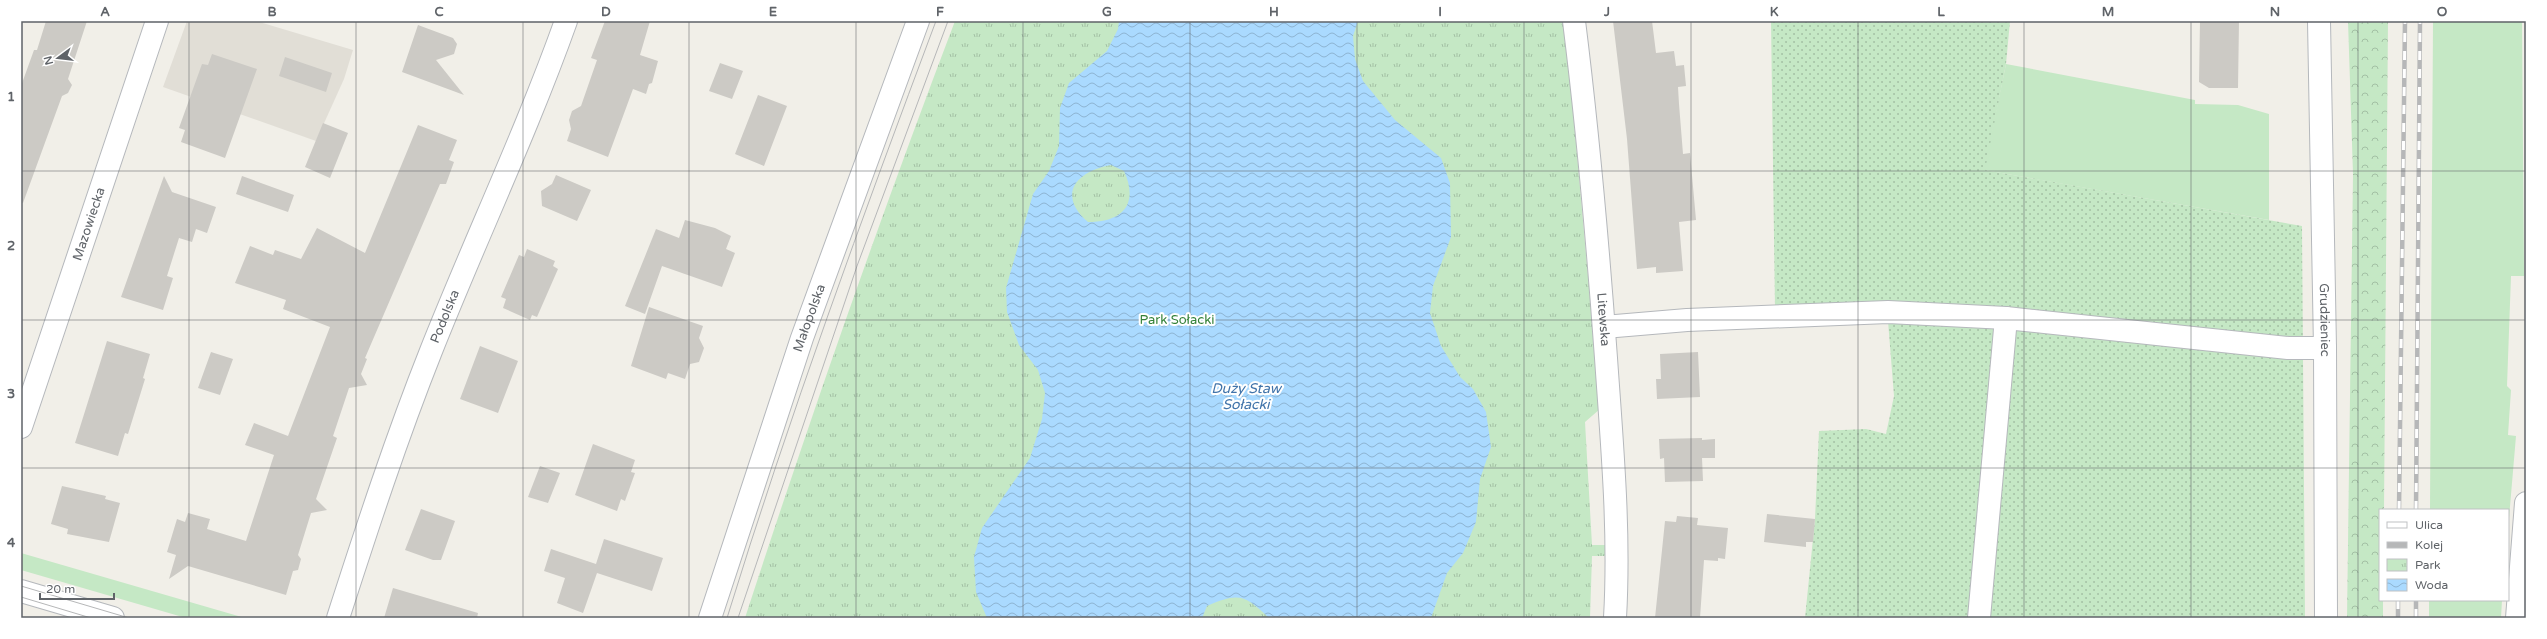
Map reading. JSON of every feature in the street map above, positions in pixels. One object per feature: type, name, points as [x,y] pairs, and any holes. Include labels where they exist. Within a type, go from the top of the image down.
[{"type":"street","name":"Mazowiecka","points":[[21,427],[157,21]]},
{"type":"street","name":"Podolska","points":[[338,618],[380,491],[431,351],[542,88],[566,21]]},
{"type":"street","name":"Małopolska","points":[[710,618],[802,338],[918,21]]},
{"type":"street","name":"Litewska","points":[[1574,21],[1604,327],[1618,518],[1615,618]]},
{"type":"street","name":"Grudzieniec","points":[[2319,21],[2325,348],[2326,618]]},
{"type":"street","points":[[1604,327],[1674,321],[1888,312],[2006,318],[2288,348],[2325,348]]},
{"type":"street","points":[[1979,618],[2006,318]]},
{"type":"street","points":[[2517,618],[2526,503]]},
{"type":"street","points":[[21,592],[113,618]]},
{"type":"shaded area","points":[[187,21],[256,21],[353,50],[344,79],[316,141],[163,87]]},
{"type":"green space","name":"Park Sołacki","points":[[955,21],[1565,21],[1600,409],[1585,422],[1592,545],[1608,545],[1608,556],[1592,556],[1590,618],[745,618],[846,318]]},
{"type":"green space","points":[[1771,21],[2010,21],[2006,64],[1985,170],[2302,226],[2305,618],[1805,618],[1815,519],[1819,431],[1866,429],[1886,434],[1894,396],[1888,321],[1775,308]]},
{"type":"green space","points":[[2348,21],[2388,21],[2384,509],[2379,509],[2379,601],[2383,601],[2383,618],[2347,618],[2353,174]]},
{"type":"green space","points":[[2433,21],[2522,21],[2524,276],[2511,276],[2507,386],[2511,390],[2508,435],[2516,436],[2509,518],[2509,509],[2430,509]]},
{"type":"green space","points":[[2006,64],[2195,100],[2195,104],[2238,105],[2269,114],[2269,220],[1984,170]]},
{"type":"green space","points":[[21,553],[245,618],[186,618],[21,570]]},
{"type":"green space","points":[[2429,601],[2502,601],[2501,618],[2429,618]]},
{"type":"water","name":"Duży Staw Sołacki","points":[[1119,21],[1358,21],[1353,36],[1355,59],[1363,81],[1395,120],[1441,158],[1450,183],[1451,237],[1433,286],[1430,313],[1441,346],[1460,377],[1473,389],[1486,412],[1491,447],[1480,479],[1476,522],[1463,553],[1447,573],[1431,618],[1269,618],[1254,604],[1247,600],[1234,598],[1207,606],[1202,618],[987,618],[976,592],[974,557],[982,528],[1030,458],[1042,419],[1045,393],[1038,370],[1019,345],[1007,312],[1006,288],[1033,194],[1049,171],[1059,146],[1060,108],[1069,83],[1107,51],[1118,29]],"holes":[[[1111,165],[1124,171],[1130,193],[1125,209],[1119,215],[1110,219],[1088,222],[1078,212],[1073,202],[1072,193],[1075,185],[1080,178],[1099,168]]]},
{"type":"building","points":[[46,21],[87,21],[68,79],[72,85],[68,93],[62,96],[23,203],[21,202],[21,86],[34,50],[37,50]]},
{"type":"building","points":[[605,21],[650,21],[640,55],[658,61],[652,83],[649,84],[646,94],[633,89],[608,157],[567,141],[571,129],[569,120],[572,111],[581,106],[597,60],[591,58]]},
{"type":"building","points":[[1613,21],[1652,21],[1656,53],[1674,51],[1676,66],[1684,65],[1686,86],[1678,87],[1679,104],[1683,154],[1690,153],[1696,220],[1679,222],[1683,271],[1656,273],[1656,267],[1637,269],[1627,139]]},
{"type":"building","points":[[2200,21],[2239,21],[2238,88],[2209,88],[2199,82]]},
{"type":"building","points":[[418,25],[453,38],[457,44],[454,54],[436,60],[464,95],[402,72]]},
{"type":"building","points":[[212,54],[257,69],[225,158],[181,142],[185,130],[179,128],[202,64],[208,65]]},
{"type":"building","points":[[285,57],[332,73],[326,92],[279,76]]},
{"type":"building","points":[[720,63],[743,71],[732,99],[709,91]]},
{"type":"building","points":[[758,95],[787,106],[764,166],[735,154]]},
{"type":"building","points":[[323,123],[348,133],[330,178],[305,167]]},
{"type":"building","points":[[418,125],[457,140],[449,160],[454,162],[446,184],[440,184],[365,358],[367,359],[361,374],[367,385],[349,388],[333,436],[337,438],[316,499],[327,510],[311,513],[298,555],[301,559],[298,570],[293,571],[286,595],[188,566],[169,579],[176,555],[167,552],[177,519],[185,522],[188,513],[210,519],[207,529],[246,541],[274,455],[245,445],[254,423],[288,436],[330,327],[283,309],[286,300],[235,283],[250,246],[273,255],[275,250],[301,259],[317,228],[365,253]]},
{"type":"building","points":[[556,175],[591,190],[577,221],[542,206],[541,191],[552,184]]},
{"type":"building","points":[[164,176],[172,192],[216,207],[207,233],[196,229],[192,242],[179,238],[167,276],[173,278],[163,310],[121,297]]},
{"type":"building","points":[[242,176],[294,195],[288,212],[236,194]]},
{"type":"building","points":[[685,220],[715,228],[731,236],[726,249],[735,253],[722,287],[662,266],[645,314],[625,306],[656,229],[679,238]]},
{"type":"building","points":[[527,249],[555,261],[553,266],[558,269],[537,317],[532,315],[530,320],[503,308],[506,299],[501,297],[519,255],[524,257]]},
{"type":"building","points":[[649,307],[703,326],[699,338],[704,348],[699,362],[690,364],[685,379],[668,373],[666,379],[631,366]]},
{"type":"building","points":[[107,341],[150,354],[143,378],[145,379],[128,434],[125,433],[118,456],[75,443]]},
{"type":"building","points":[[480,346],[518,361],[498,413],[460,399]]},
{"type":"building","points":[[211,352],[233,359],[220,395],[198,388]]},
{"type":"building","points":[[1698,352],[1700,397],[1657,399],[1656,379],[1661,379],[1660,354]]},
{"type":"building","points":[[1702,438],[1702,440],[1715,439],[1715,458],[1702,458],[1703,481],[1665,482],[1664,458],[1660,459],[1659,439]]},
{"type":"building","points":[[593,444],[635,460],[631,472],[635,473],[625,501],[621,499],[617,511],[575,495]]},
{"type":"building","points":[[540,466],[560,473],[548,503],[528,497]]},
{"type":"building","points":[[62,486],[106,496],[105,499],[120,503],[109,542],[67,534],[68,529],[51,524]]},
{"type":"building","points":[[421,509],[455,521],[441,560],[433,560],[405,550]]},
{"type":"building","points":[[1767,514],[1815,519],[1813,542],[1806,542],[1806,547],[1764,542]]},
{"type":"building","points":[[1677,516],[1698,518],[1697,525],[1728,528],[1725,559],[1718,558],[1718,561],[1704,560],[1700,618],[1655,618],[1665,521],[1676,522]]},
{"type":"building","points":[[604,539],[663,558],[652,591],[597,573],[583,613],[557,603],[565,578],[544,571],[551,549],[596,564]]},
{"type":"building","points":[[393,588],[478,613],[477,618],[384,618]]},
{"type":"tram line","points":[[727,618],[775,468],[827,318],[936,21]]},
{"type":"tram line","points":[[738,618],[857,266],[948,21]]},
{"type":"tram line","points":[[21,586],[129,618]]},
{"type":"tram line","points":[[21,597],[91,618]]},
{"type":"railway","points":[[2399,509],[2405,21]]},
{"type":"railway","points":[[2416,509],[2420,21]]},
{"type":"railway","points":[[2398,601],[2398,618]]},
{"type":"railway","points":[[2416,601],[2416,618]]}]
